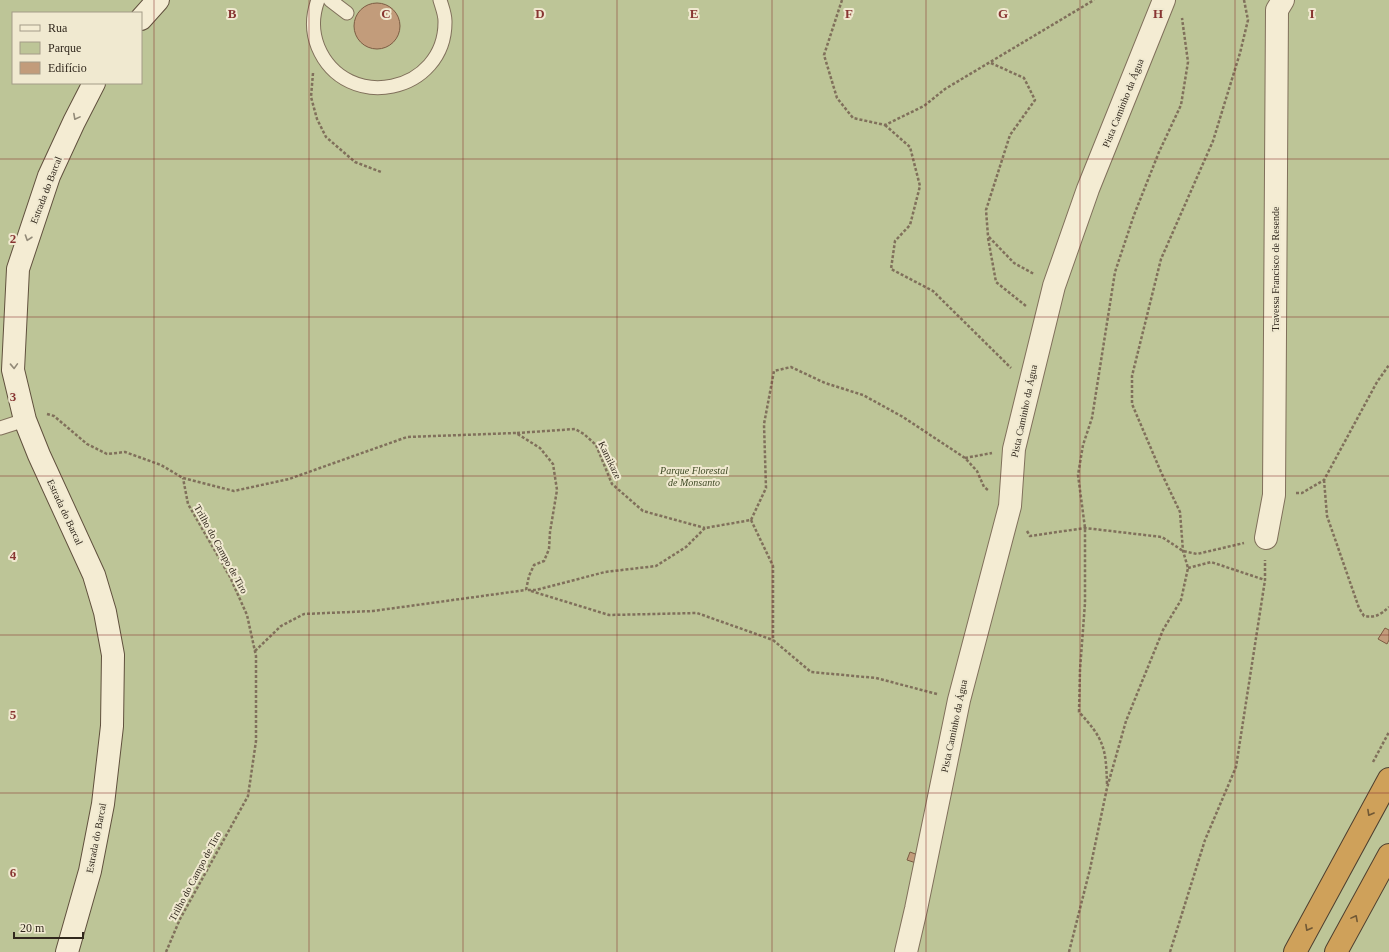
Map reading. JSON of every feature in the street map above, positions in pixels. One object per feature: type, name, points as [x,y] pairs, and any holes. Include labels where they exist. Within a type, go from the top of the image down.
[{"type":"highway","points":[[1295,952],[1389,779]]},
{"type":"highway","points":[[1336,952],[1389,855]]},
{"type":"street","points":[[142,18],[158,0]]},
{"type":"street","name":"Pista Caminho da Água","points":[[906,952],[958,700],[1010,506],[1014,449],[1044,322],[1054,286],[1088,189],[1164,0]]},
{"type":"street","name":"Travessa Francisco de Resende","points":[[1266,538],[1274,494],[1277,10],[1283,0]]},
{"type":"street","name":"Estrada do Barcal","points":[[67,952],[90,871],[103,804],[112,726],[113,655],[105,612],[94,574],[39,455],[25,420],[13,370],[18,269],[49,176],[93,84]]},
{"type":"lane","points":[[318,0],[313,12],[314,36],[323,59],[340,76],[362,87],[386,88],[409,81],[428,66],[441,45],[445,21],[440,0]]},
{"type":"lane","points":[[330,0],[347,13]]},
{"type":"lane","points":[[0,428],[25,420]]},
{"type":"path","points":[[842,0],[824,55],[837,98],[853,118],[885,125],[910,147],[920,186],[910,225],[895,241],[891,269],[933,291],[1010,367],[1030,378]]},
{"type":"path","points":[[885,125],[924,106],[945,89],[991,63],[1094,0]]},
{"type":"path","points":[[1069,952],[1107,788],[1126,721],[1163,630],[1181,600],[1188,568],[1182,551],[1180,512],[1132,404],[1132,376],[1161,259],[1212,141],[1240,54],[1248,20],[1244,0]]},
{"type":"path","points":[[1107,788],[1107,758],[1098,732],[1079,712],[1084,603],[1085,528],[1078,475],[1083,445],[1092,418],[1115,272],[1134,215],[1159,152],[1181,104],[1188,62],[1181,15]]},
{"type":"path","points":[[323,59],[315,65],[311,81],[311,97],[317,119],[326,137],[355,162],[382,172]]},
{"type":"path","points":[[991,63],[1024,78],[1035,100],[1010,135],[994,179],[986,210],[988,236],[996,282],[1044,322]]},
{"type":"path","points":[[988,236],[1014,263],[1054,286]]},
{"type":"path","points":[[1274,494],[1302,492],[1324,480],[1377,382],[1389,365]]},
{"type":"path","points":[[751,520],[766,488],[764,424],[774,371],[791,367],[820,380],[863,395],[903,417],[965,458],[978,471],[984,487],[1010,506],[1030,536],[1085,528],[1162,537],[1182,551],[1197,554],[1266,538],[1264,580],[1236,768],[1205,840],[1170,952]]},
{"type":"path","points":[[25,420],[40,412],[54,416],[87,444],[107,454],[125,452],[161,465],[183,478]]},
{"type":"path","name":"Kamikaze","points":[[183,478],[234,491],[289,479],[407,437],[575,429],[584,434],[596,445],[612,484],[643,511],[705,528]]},
{"type":"path","points":[[516,433],[540,448],[553,464],[557,490],[550,532],[549,549],[544,561],[534,565],[528,576],[526,590]]},
{"type":"path","name":"Trilho do Campo de Tiro","points":[[166,952],[180,919],[248,796],[256,741],[255,651],[247,615],[230,577],[188,504],[183,478]]},
{"type":"path","points":[[1324,480],[1327,516],[1359,608],[1364,616],[1373,618],[1389,607]]},
{"type":"path","points":[[255,651],[281,626],[304,614],[373,611],[526,590],[536,590],[605,572],[656,566],[686,547],[705,528],[751,520]]},
{"type":"path","points":[[751,520],[773,566],[773,640]]},
{"type":"path","points":[[1188,568],[1211,562],[1264,580]]},
{"type":"path","points":[[526,590],[609,614],[697,612],[773,640],[811,672],[876,678],[958,700]]},
{"type":"green space","name":"Parque Florestal de Monsanto","points":[[0,0],[1389,0],[1389,952],[0,952]]},
{"type":"building","points":[[377,3],[390,7],[396,13],[400,26],[396,39],[390,45],[377,49],[364,45],[358,39],[354,26],[358,13],[364,7]]},
{"type":"building","points":[[1385,628],[1389,630],[1389,640],[1387,644],[1378,639]]},
{"type":"building","points":[[910,852],[918,855],[916,863],[907,860]]}]
